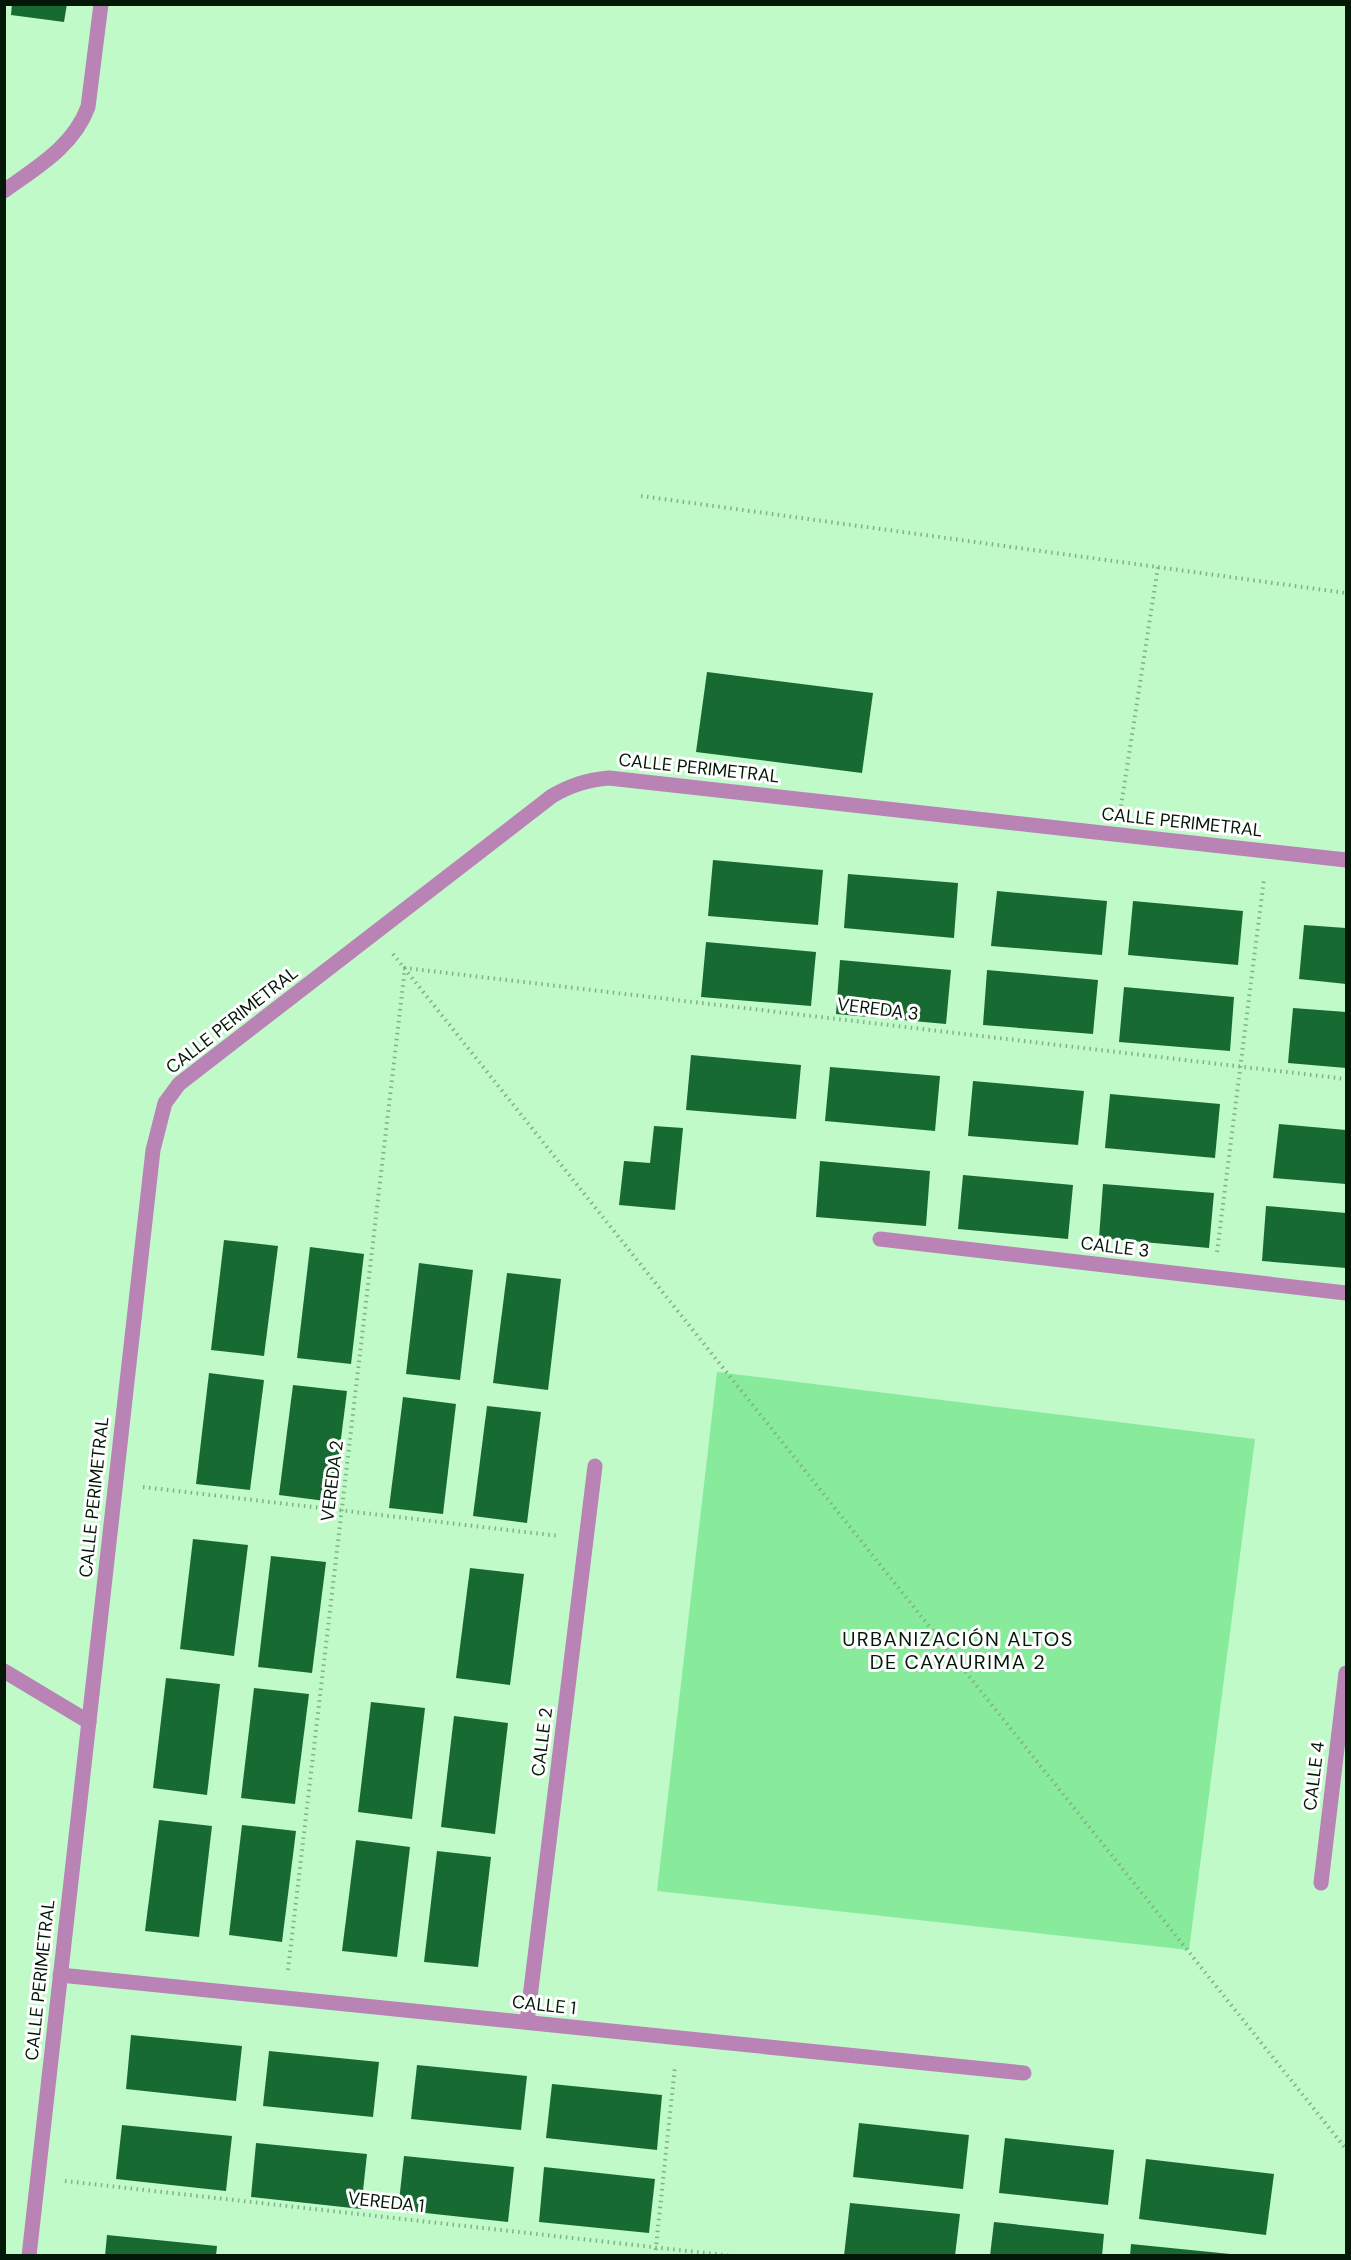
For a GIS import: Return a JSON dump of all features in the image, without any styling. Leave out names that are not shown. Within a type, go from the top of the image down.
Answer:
[{"type":"street","points":[[4,191],[60,150],[83,121],[88,107],[101,4]]},
{"type":"street","name":"CALLE PERIMETRAL","points":[[29,2256],[153,1150],[165,1103],[179,1084],[552,796],[572,784],[594,779],[609,778],[1347,860]]},
{"type":"street","name":"CALLE 3","points":[[880,1239],[1347,1293]]},
{"type":"street","name":"CALLE 2","points":[[527,2022],[595,1466]]},
{"type":"street","points":[[4,1671],[89,1722]]},
{"type":"street","name":"CALLE 4","points":[[1321,1883],[1347,1673]]},
{"type":"street","name":"CALLE 1","points":[[60,1975],[1024,2073]]},
{"type":"path","points":[[641,496],[1347,593]]},
{"type":"path","points":[[1117,834],[1158,567]]},
{"type":"path","points":[[1214,1278],[1268,851]]},
{"type":"path","points":[[376,932],[1347,2149]]},
{"type":"path","name":"VEREDA 3","points":[[405,968],[1347,1079]]},
{"type":"path","name":"VEREDA 2","points":[[285,1998],[405,968]]},
{"type":"path","points":[[115,1484],[586,1539]]},
{"type":"path","points":[[655,2256],[678,2038]]},
{"type":"path","name":"VEREDA 1","points":[[37,2178],[732,2256]]},
{"type":"green space","points":[[717,1372],[1255,1439],[1189,1950],[657,1891]]},
{"type":"building","points":[[12,4],[67,4],[64,22],[11,15]]},
{"type":"building","points":[[707,672],[873,693],[862,773],[696,752]]},
{"type":"building","points":[[713,860],[823,870],[818,925],[708,916]]},
{"type":"building","points":[[848,874],[958,883],[954,938],[844,928]]},
{"type":"building","points":[[997,891],[1107,901],[1102,955],[991,946]]},
{"type":"building","points":[[1133,901],[1243,911],[1238,965],[1128,955]]},
{"type":"building","points":[[1304,925],[1346,928],[1346,984],[1299,979]]},
{"type":"building","points":[[706,942],[816,952],[811,1006],[701,997]]},
{"type":"building","points":[[840,960],[951,970],[946,1024],[836,1014]]},
{"type":"building","points":[[987,970],[1098,980],[1093,1034],[983,1025]]},
{"type":"building","points":[[1124,987],[1234,997],[1230,1051],[1119,1042]]},
{"type":"building","points":[[1293,1008],[1346,1012],[1346,1068],[1288,1063]]},
{"type":"building","points":[[691,1055],[801,1065],[796,1119],[686,1110]]},
{"type":"building","points":[[830,1067],[940,1076],[935,1131],[825,1121]]},
{"type":"building","points":[[973,1081],[1084,1091],[1078,1145],[968,1136]]},
{"type":"building","points":[[1110,1094],[1220,1104],[1215,1158],[1105,1148]]},
{"type":"building","points":[[1279,1124],[1346,1130],[1346,1184],[1273,1178]]},
{"type":"building","points":[[654,1126],[683,1128],[675,1210],[619,1205],[624,1161],[650,1163]]},
{"type":"building","points":[[820,1161],[930,1171],[926,1226],[816,1217]]},
{"type":"building","points":[[963,1175],[1073,1185],[1068,1239],[958,1229]]},
{"type":"building","points":[[1103,1184],[1214,1193],[1209,1248],[1099,1238]]},
{"type":"building","points":[[1266,1206],[1346,1213],[1346,1268],[1262,1261]]},
{"type":"building","points":[[224,1240],[278,1246],[264,1356],[211,1350]]},
{"type":"building","points":[[310,1247],[364,1254],[351,1364],[297,1358]]},
{"type":"building","points":[[419,1263],[473,1270],[460,1380],[406,1374]]},
{"type":"building","points":[[507,1273],[561,1279],[548,1390],[493,1383]]},
{"type":"building","points":[[209,1373],[264,1380],[250,1490],[196,1484]]},
{"type":"building","points":[[293,1385],[347,1391],[333,1502],[279,1495]]},
{"type":"building","points":[[403,1397],[456,1404],[443,1514],[389,1508]]},
{"type":"building","points":[[487,1406],[541,1412],[527,1523],[473,1516]]},
{"type":"building","points":[[193,1539],[248,1545],[234,1656],[180,1649]]},
{"type":"building","points":[[271,1556],[326,1562],[312,1673],[258,1667]]},
{"type":"building","points":[[470,1568],[524,1574],[510,1685],[456,1678]]},
{"type":"building","points":[[166,1678],[220,1684],[207,1795],[153,1788]]},
{"type":"building","points":[[254,1688],[309,1694],[295,1804],[241,1798]]},
{"type":"building","points":[[371,1702],[425,1708],[412,1819],[358,1812]]},
{"type":"building","points":[[454,1716],[508,1723],[495,1834],[441,1827]]},
{"type":"building","points":[[159,1820],[212,1826],[199,1937],[145,1931]]},
{"type":"building","points":[[242,1825],[296,1831],[282,1942],[229,1935]]},
{"type":"building","points":[[356,1840],[410,1847],[397,1957],[342,1951]]},
{"type":"building","points":[[437,1851],[491,1857],[478,1967],[424,1962]]},
{"type":"building","points":[[131,2035],[242,2046],[236,2101],[126,2089]]},
{"type":"building","points":[[269,2051],[379,2062],[373,2117],[263,2106]]},
{"type":"building","points":[[417,2065],[527,2076],[521,2130],[411,2119]]},
{"type":"building","points":[[552,2084],[662,2095],[657,2150],[546,2138]]},
{"type":"building","points":[[859,2123],[969,2135],[963,2189],[853,2177]]},
{"type":"building","points":[[122,2125],[232,2136],[226,2191],[116,2179]]},
{"type":"building","points":[[1005,2138],[1114,2150],[1108,2205],[999,2193]]},
{"type":"building","points":[[256,2143],[367,2154],[361,2209],[251,2197]]},
{"type":"building","points":[[404,2156],[514,2167],[508,2222],[398,2210]]},
{"type":"building","points":[[1146,2159],[1274,2174],[1266,2235],[1139,2219]]},
{"type":"building","points":[[544,2167],[655,2179],[649,2233],[539,2222]]},
{"type":"building","points":[[850,2203],[960,2214],[955,2256],[844,2256]]},
{"type":"building","points":[[994,2222],[1104,2234],[1102,2256],[990,2256]]},
{"type":"building","points":[[107,2235],[217,2246],[216,2256],[105,2256]]},
{"type":"building","points":[[1131,2244],[1230,2254],[1229,2256],[1130,2256]]},
{"type":"district","name":"URBANIZACIÓN ALTOS DE CAYAURIMA 2","points":[[958,1650]]}]
